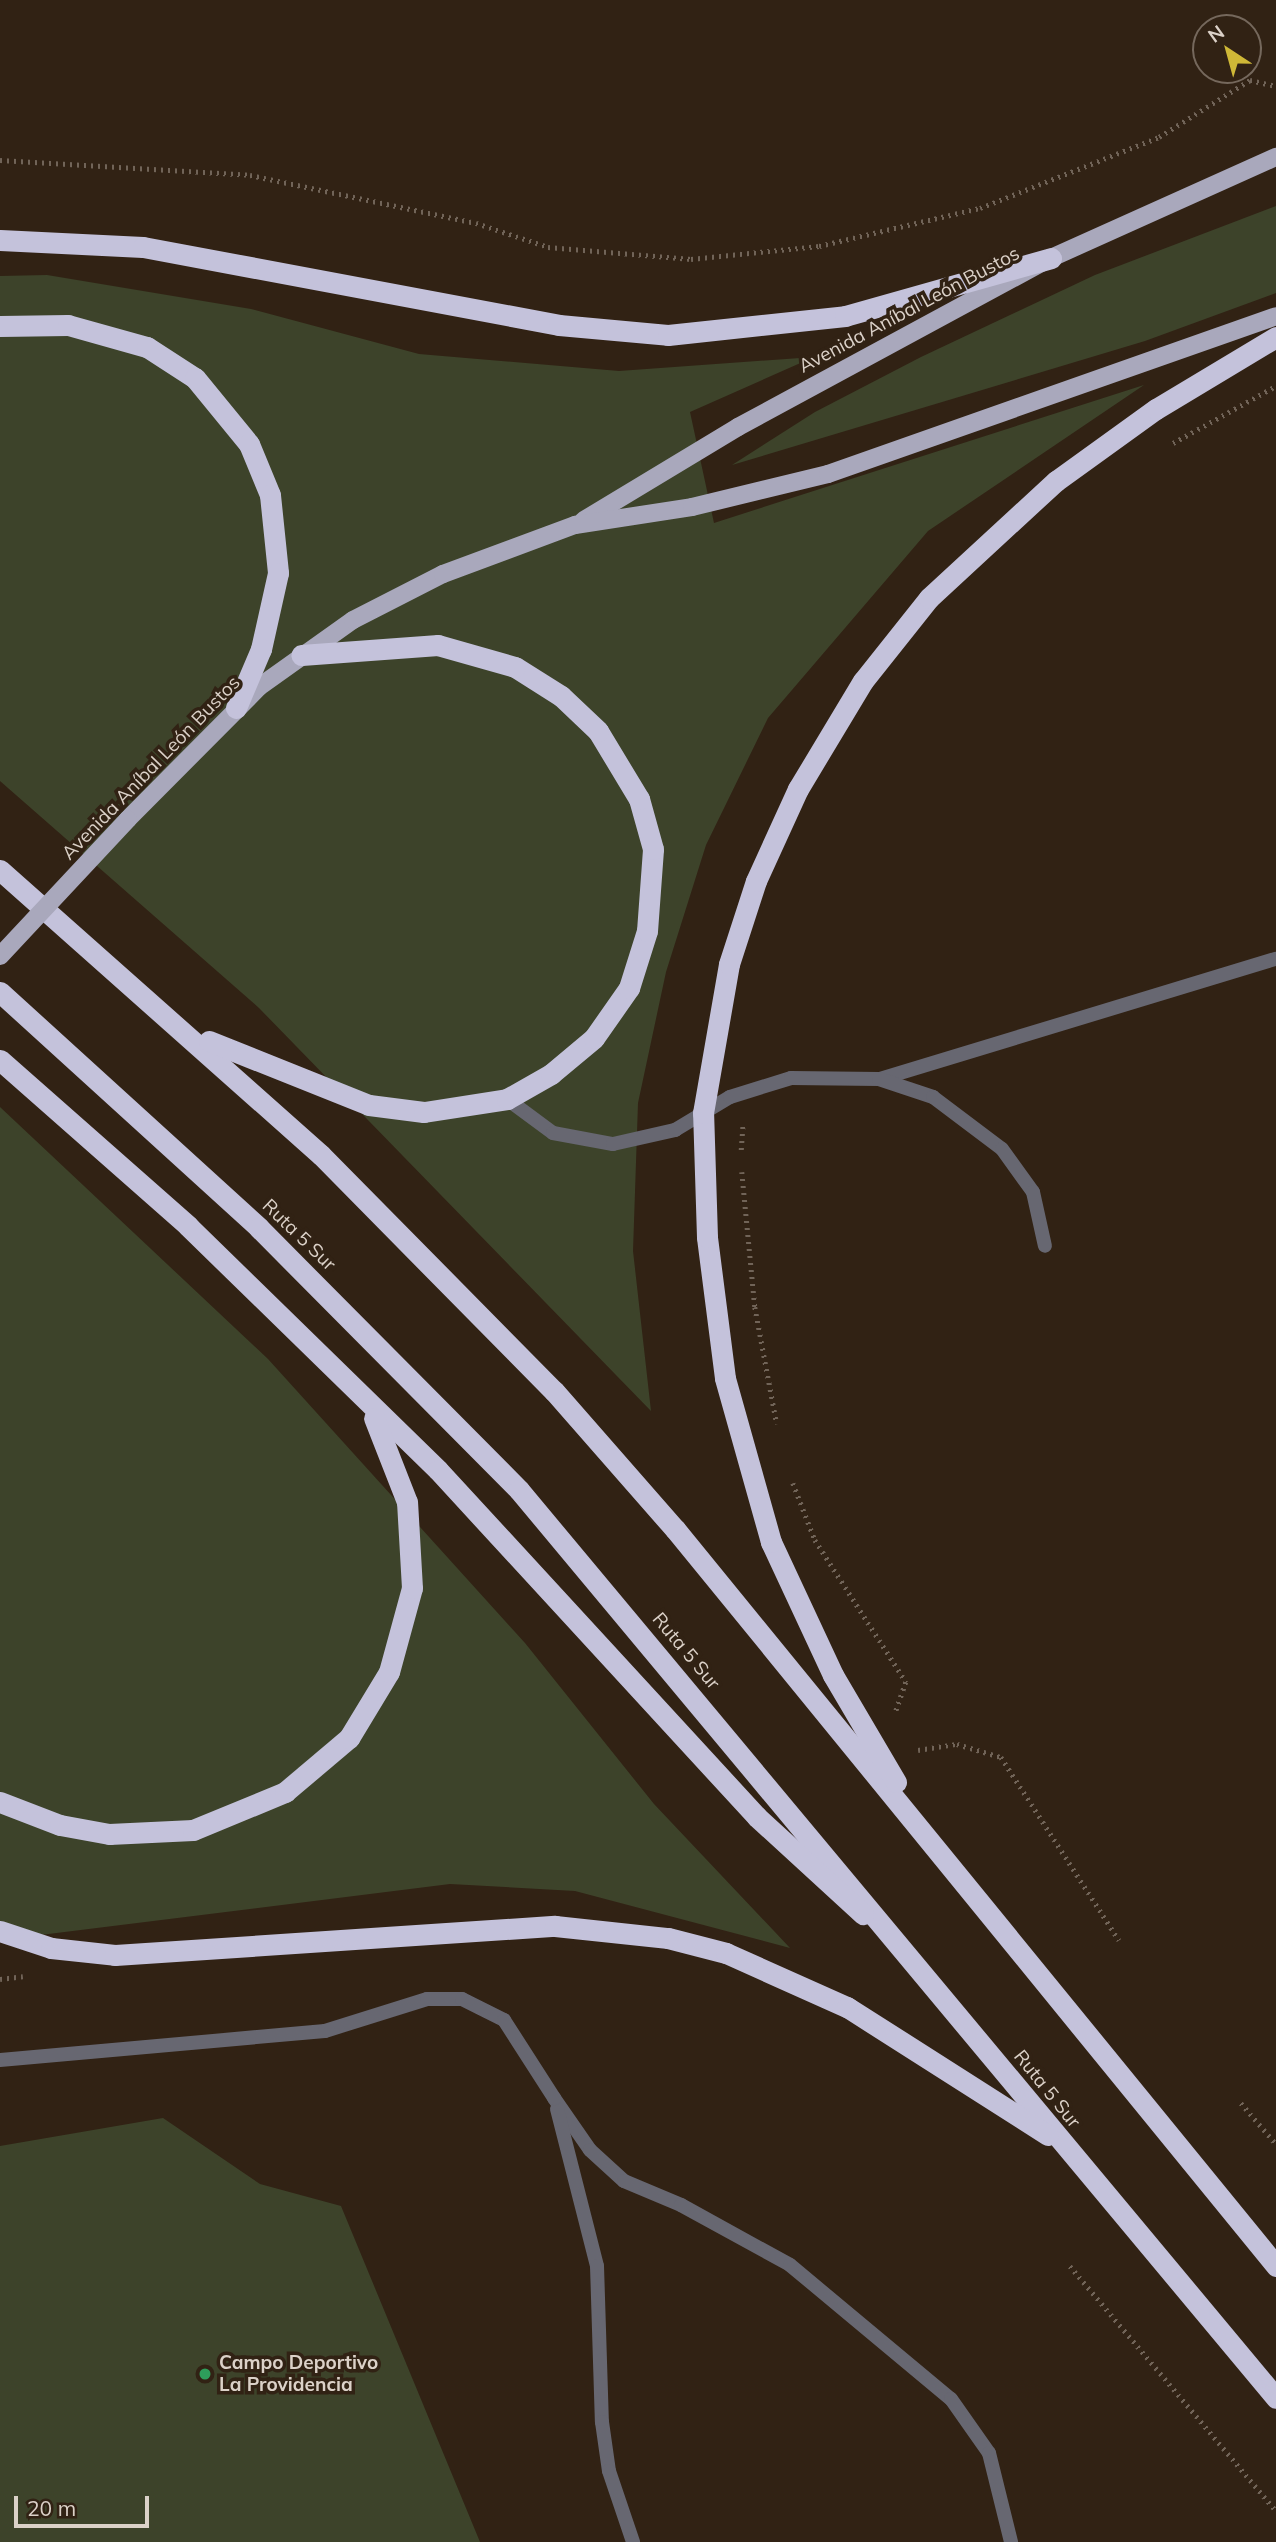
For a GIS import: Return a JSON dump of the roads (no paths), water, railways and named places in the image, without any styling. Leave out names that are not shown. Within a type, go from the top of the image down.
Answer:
[{"type":"highway","points":[[0,240],[143,247],[559,325],[668,335],[845,316],[1051,258]]},
{"type":"highway","points":[[0,326],[68,325],[147,347],[202,385],[250,444],[270,495],[278,573],[261,649],[236,708]]},
{"type":"highway","points":[[945,1861],[880,1756],[806,1621],[748,1471],[718,1331],[703,1113],[720,1001],[756,881],[798,789],[863,681],[929,598],[1017,513],[1156,409],[1276,337]]},
{"type":"highway","points":[[184,1028],[280,1074],[369,1105],[424,1112],[507,1099],[577,1054],[629,988],[653,905],[653,849],[639,799],[598,731],[561,696],[515,667],[438,645],[301,655]]},
{"type":"highway","points":[[0,870],[184,1028],[360,1193],[554,1391],[945,1861],[1276,2266]]},
{"type":"highway","name":"Ruta 5 Sur","points":[[0,992],[212,1183],[464,1432],[587,1568],[1276,2398]]},
{"type":"highway","points":[[0,1060],[188,1226],[356,1390],[519,1553],[773,1833],[895,1937]]},
{"type":"highway","points":[[0,1802],[49,1822],[109,1834],[193,1830],[240,1816],[285,1792],[349,1738],[390,1672],[406,1619],[413,1562],[407,1502],[393,1453],[356,1390]]},
{"type":"highway","points":[[0,1931],[51,1948],[116,1955],[555,1926],[668,1938],[726,1953],[847,2007],[1063,2144]]},
{"type":"main road","name":"Avenida Aníbal León Bustos","points":[[0,956],[236,708],[301,655],[409,589],[575,525],[749,420],[1051,258],[1276,157]]},
{"type":"main road","name":"Avenida Aníbal León Bustos","points":[[575,525],[692,507],[828,474],[1276,316]]},
{"type":"street","points":[[879,1079],[1276,959]]},
{"type":"street","points":[[507,1099],[553,1133],[613,1144],[675,1130],[746,1092],[823,1074],[879,1079],[933,1097],[1002,1149],[1033,1192],[1045,1246]]},
{"type":"street","points":[[0,2060],[326,2031],[427,1999],[462,1999],[504,2020],[590,2150],[624,2181],[681,2205],[790,2265],[951,2399],[989,2453],[1011,2542]]},
{"type":"street","points":[[554,2098],[597,2266],[602,2422],[609,2471],[633,2542]]},
{"type":"place","name":"Campo Deportivo La Providencia","points":[[205,2374]]}]
